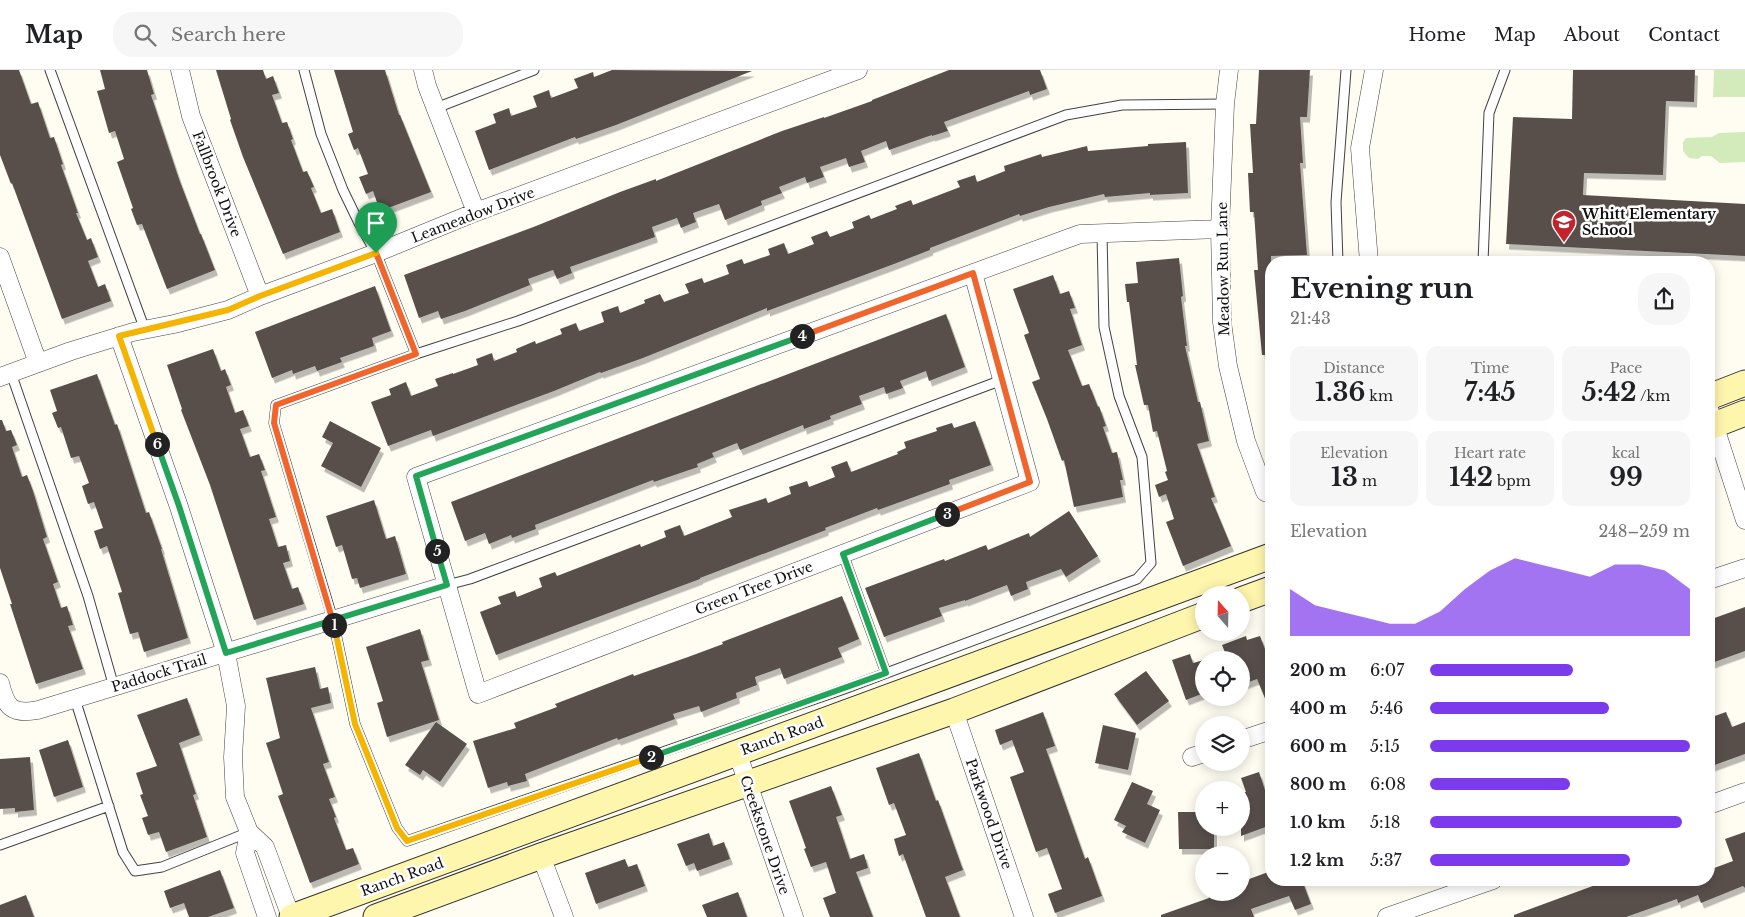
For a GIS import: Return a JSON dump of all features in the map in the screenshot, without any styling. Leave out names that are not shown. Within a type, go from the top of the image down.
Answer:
[{"type":"main road","points":[[1715,395],[1745,383]]},
{"type":"main road","points":[[1715,419],[1745,413]]},
{"type":"main road","name":"Ranch Road","points":[[292,917],[1265,558]]},
{"type":"main road","points":[[1250,597],[1265,591]]},
{"type":"main road","name":"Ranch Road","points":[[376,917],[747,782],[954,711],[1195,618]]},
{"type":"street","name":"Fallbrook Drive","points":[[180,70],[191,116],[260,296]]},
{"type":"street","points":[[423,70],[427,86],[476,212]]},
{"type":"street","name":"Leameadow Drive","points":[[6,375],[119,336],[228,310],[476,212],[858,70]]},
{"type":"street","name":"Meadow Run Lane","points":[[1229,70],[1225,104],[1220,229],[1222,322],[1228,366],[1246,441],[1265,483]]},
{"type":"street","points":[[1369,256],[1360,148],[1374,70]]},
{"type":"street","points":[[447,585],[416,476],[1080,234],[1220,229]]},
{"type":"street","points":[[0,257],[38,363]]},
{"type":"street","points":[[973,273],[1002,380]]},
{"type":"street","points":[[119,336],[179,506],[226,653],[236,706],[233,758],[234,797],[249,832],[265,846],[292,917]]},
{"type":"street","name":"Green Tree Drive","points":[[447,585],[478,694],[1030,482],[1002,380]]},
{"type":"street","points":[[1715,434],[1745,520]]},
{"type":"street","points":[[1715,578],[1745,568]]},
{"type":"street","name":"Paddock Trail","points":[[0,683],[3,699],[15,710],[24,712],[75,699],[447,585]]},
{"type":"street","name":"Parkwood Drive","points":[[954,711],[1024,917]]},
{"type":"street","points":[[1250,737],[1265,732]]},
{"type":"street","name":"Creekstone Drive","points":[[738,752],[794,917]]},
{"type":"street","points":[[1715,803],[1745,792]]},
{"type":"street","points":[[249,832],[246,853],[267,917]]},
{"type":"street","points":[[541,856],[564,917]]},
{"type":"street","points":[[1387,917],[1476,886]]},
{"type":"lane","points":[[50,70],[145,330]]},
{"type":"lane","points":[[304,70],[322,134],[343,190],[376,253],[416,354]]},
{"type":"lane","points":[[436,108],[534,70]]},
{"type":"lane","points":[[1338,256],[1336,202],[1346,70]]},
{"type":"lane","points":[[1483,256],[1490,114],[1505,70]]},
{"type":"lane","points":[[1102,234],[1104,327],[1119,396],[1142,457],[1151,563],[1137,579],[886,673],[407,841],[397,828],[355,724],[333,620],[274,423],[276,405],[416,354],[518,321],[1066,115],[1122,105],[1225,104]]},
{"type":"lane","points":[[6,375],[88,596],[114,687]]},
{"type":"lane","points":[[447,585],[470,579],[1002,380]]},
{"type":"lane","points":[[843,554],[886,673]]},
{"type":"lane","points":[[75,699],[123,852],[135,871],[162,867],[249,832]]},
{"type":"lane","points":[[0,844],[109,806]]},
{"type":"green space","points":[[1714,70],[1745,70],[1745,97],[1713,97]]},
{"type":"green space","points":[[1745,132],[1745,162],[1720,163],[1711,156],[1702,156],[1698,159],[1689,158],[1683,151],[1683,142],[1686,138],[1712,137],[1719,133]]},
{"type":"building","points":[[0,70],[19,70],[31,104],[38,102],[50,138],[54,137],[63,164],[61,165],[78,213],[76,213],[87,240],[91,238],[98,257],[88,261],[98,287],[105,284],[111,301],[62,319],[0,155]]},
{"type":"building","points":[[100,70],[147,70],[154,94],[151,95],[179,179],[215,270],[167,289],[142,224],[137,225],[131,209],[133,208],[117,162],[124,159],[115,131],[109,133],[97,91],[105,89]]},
{"type":"building","points":[[216,70],[263,70],[266,79],[273,76],[279,93],[272,95],[282,123],[287,122],[293,139],[291,140],[303,172],[307,171],[314,187],[311,188],[321,213],[332,209],[340,232],[283,254],[243,157]]},
{"type":"building","points":[[334,70],[385,70],[399,115],[431,192],[380,211],[373,191],[366,194],[359,177],[368,174],[358,148],[354,150],[348,134],[353,132]]},
{"type":"building","points":[[612,70],[752,71],[616,125],[576,139],[575,137],[489,170],[475,131],[496,123],[493,114],[509,108],[511,116],[537,107],[533,96],[549,90],[551,98],[578,88],[574,79],[593,72],[594,77]]},
{"type":"building","points":[[949,70],[1040,70],[1047,89],[1030,95],[1029,91],[944,122],[948,131],[889,150],[886,141],[861,151],[865,162],[849,167],[846,158],[820,167],[824,177],[807,183],[805,177],[779,187],[782,193],[761,201],[762,205],[725,220],[719,204],[693,213],[696,222],[681,228],[677,218],[652,227],[655,237],[570,267],[572,273],[557,279],[553,270],[528,279],[530,285],[465,311],[441,319],[438,311],[419,318],[404,275],[536,226],[620,192],[656,179],[656,181],[782,131],[872,101]]},
{"type":"building","points":[[1259,70],[1310,70],[1307,117],[1300,117],[1303,163],[1300,163],[1307,255],[1265,256],[1265,355],[1262,355],[1254,270],[1258,270],[1254,212],[1250,212],[1248,173],[1253,173],[1250,124],[1256,124]]},
{"type":"building","points":[[1573,70],[1695,70],[1694,102],[1666,101],[1663,175],[1584,173],[1583,195],[1745,204],[1745,256],[1506,244],[1513,117],[1572,119]]},
{"type":"building","points":[[1186,142],[1188,193],[1150,195],[1150,193],[1105,197],[1104,194],[1020,216],[1019,214],[894,264],[767,311],[767,308],[643,358],[600,372],[433,436],[431,430],[388,446],[371,402],[391,395],[389,389],[406,382],[411,396],[438,386],[435,379],[478,365],[476,359],[492,353],[494,361],[517,352],[516,349],[535,341],[536,344],[562,334],[560,329],[576,323],[579,331],[604,322],[601,312],[618,306],[620,313],[645,303],[644,300],[660,294],[664,302],[689,293],[685,284],[702,278],[704,283],[729,274],[726,265],[742,259],[744,264],[770,255],[768,249],[784,243],[788,254],[814,244],[811,237],[827,231],[830,237],[854,228],[852,222],[869,215],[871,219],[897,209],[895,206],[911,200],[913,205],[960,187],[957,181],[975,175],[977,182],[1005,171],[1004,166],[1041,154],[1042,157],[1087,146],[1088,151]]},
{"type":"building","points":[[1179,258],[1183,296],[1181,297],[1187,346],[1185,346],[1209,441],[1197,444],[1215,497],[1211,498],[1231,546],[1183,566],[1166,522],[1174,519],[1166,494],[1159,497],[1155,485],[1168,480],[1165,472],[1167,471],[1157,431],[1153,432],[1148,405],[1144,405],[1135,365],[1137,365],[1125,284],[1138,283],[1136,262]]},
{"type":"building","points":[[1053,275],[1060,294],[1069,291],[1075,308],[1070,309],[1082,345],[1068,350],[1082,386],[1089,384],[1099,406],[1106,426],[1103,427],[1112,453],[1117,452],[1123,480],[1120,480],[1123,497],[1074,507],[1064,460],[1062,461],[1032,382],[1040,379],[1024,335],[1029,333],[1013,289]]},
{"type":"building","points":[[375,286],[391,331],[372,338],[374,346],[340,358],[342,362],[317,371],[315,366],[293,374],[292,370],[272,378],[255,332]]},
{"type":"building","points":[[946,314],[965,367],[929,381],[926,371],[900,381],[903,388],[886,394],[884,387],[859,396],[862,404],[830,416],[831,419],[804,429],[803,425],[740,450],[737,443],[712,453],[714,457],[697,464],[698,467],[654,482],[653,480],[535,525],[536,529],[512,538],[511,535],[489,544],[485,533],[465,541],[451,502]]},
{"type":"building","points":[[213,349],[221,371],[225,369],[231,385],[226,387],[235,413],[243,410],[249,426],[240,429],[250,457],[259,454],[265,470],[261,471],[276,517],[269,519],[278,547],[286,545],[290,561],[283,563],[292,589],[298,587],[304,604],[254,620],[210,485],[181,410],[167,365]]},
{"type":"building","points":[[97,374],[115,425],[117,424],[146,513],[149,512],[162,549],[188,638],[144,652],[138,632],[130,634],[118,593],[122,592],[107,546],[100,549],[94,531],[103,528],[94,502],[88,504],[82,486],[89,483],[79,456],[71,458],[61,427],[58,428],[52,413],[57,411],[50,390]]},
{"type":"building","points":[[0,420],[2,420],[6,431],[11,430],[17,445],[12,447],[22,477],[27,475],[33,491],[47,537],[43,539],[58,582],[53,584],[61,608],[67,606],[73,625],[68,626],[83,669],[36,684],[0,568]]},
{"type":"building","points":[[330,421],[381,448],[361,487],[321,466],[333,443],[322,437]]},
{"type":"building","points":[[975,421],[991,465],[949,480],[950,484],[878,510],[877,508],[700,579],[496,655],[480,612],[501,604],[498,597],[515,591],[517,597],[542,587],[539,578],[555,572],[557,576],[640,544],[641,547],[666,537],[664,531],[680,525],[684,536],[732,517],[729,510],[766,498],[768,503],[791,494],[789,487],[807,481],[809,487],[835,477],[831,467],[847,461],[851,472],[898,454],[897,452],[906,448],[904,442],[937,431],[936,428],[952,423],[954,428]]},
{"type":"building","points":[[374,500],[386,539],[395,536],[406,574],[360,588],[357,578],[352,579],[342,545],[336,547],[326,516]]},
{"type":"building","points":[[1069,511],[1098,556],[1066,577],[1061,569],[1026,582],[1028,589],[1011,596],[1007,585],[965,601],[939,608],[942,616],[884,637],[865,588],[986,545],[988,550],[1029,533],[1030,537]]},
{"type":"building","points":[[842,596],[859,639],[838,648],[842,657],[784,679],[780,668],[755,677],[757,685],[736,693],[737,698],[701,712],[699,706],[673,714],[675,719],[618,740],[617,738],[525,774],[527,781],[508,786],[507,782],[488,788],[473,741],[516,728],[514,723],[557,707],[555,704],[633,674],[634,676],[723,644],[722,642]]},
{"type":"building","points":[[1745,607],[1745,651],[1715,662],[1715,618]]},
{"type":"building","points":[[420,629],[429,660],[421,662],[439,720],[387,737],[377,703],[383,701],[366,647]]},
{"type":"building","points":[[1260,636],[1265,649],[1265,698],[1257,679],[1250,682],[1250,651],[1224,651],[1222,645],[1233,641],[1250,641],[1250,639]]},
{"type":"building","points":[[1190,654],[1193,663],[1195,662],[1195,696],[1186,700],[1172,660]]},
{"type":"building","points":[[315,667],[320,689],[328,687],[331,703],[311,708],[329,762],[323,764],[335,797],[329,799],[346,850],[353,848],[359,864],[310,883],[278,796],[283,794],[266,743],[280,738],[266,678]]},
{"type":"building","points":[[1146,671],[1169,701],[1137,725],[1114,694]]},
{"type":"building","points":[[187,698],[200,735],[179,743],[196,794],[193,795],[207,837],[166,852],[159,832],[148,835],[142,818],[148,816],[140,795],[143,794],[136,773],[157,766],[137,715]]},
{"type":"building","points":[[1043,712],[1055,746],[1046,749],[1085,859],[1088,857],[1102,896],[1055,913],[1048,894],[1062,889],[1047,848],[1036,852],[1010,777],[1024,772],[1012,740],[1000,745],[995,730]]},
{"type":"building","points":[[1726,712],[1732,727],[1745,722],[1745,754],[1715,765],[1715,716]]},
{"type":"building","points":[[436,722],[467,744],[440,782],[423,770],[420,775],[405,765]]},
{"type":"building","points":[[1103,725],[1136,733],[1128,770],[1095,763]]},
{"type":"building","points":[[68,740],[83,787],[54,797],[39,750]]},
{"type":"building","points":[[919,753],[963,870],[945,877],[960,917],[926,917],[903,854],[899,856],[894,839],[906,835],[894,803],[889,805],[876,768]]},
{"type":"building","points":[[30,757],[34,810],[15,812],[15,808],[0,809],[0,759]]},
{"type":"building","points":[[1259,772],[1265,790],[1265,827],[1250,833],[1250,781],[1242,781],[1241,778]]},
{"type":"building","points":[[1132,782],[1153,791],[1147,804],[1160,810],[1145,843],[1122,832],[1126,826],[1114,820]]},
{"type":"building","points":[[831,786],[842,815],[836,817],[850,859],[864,854],[868,868],[856,872],[873,917],[830,917],[823,898],[836,893],[826,862],[811,867],[804,849],[806,848],[789,801]]},
{"type":"building","points":[[1178,812],[1195,812],[1195,836],[1214,836],[1214,846],[1195,846],[1195,849],[1179,849]]},
{"type":"building","points":[[1745,832],[1745,888],[1743,886],[1701,903],[1698,895],[1678,903],[1677,899],[1626,917],[1514,917],[1514,915],[1593,886],[1715,886],[1715,868],[1733,861],[1725,839]]},
{"type":"building","points":[[709,833],[713,846],[724,842],[730,859],[697,871],[694,863],[686,866],[677,844]]},
{"type":"building","points":[[625,859],[628,867],[637,864],[645,886],[596,904],[585,873]]},
{"type":"building","points":[[220,870],[234,908],[208,917],[189,917],[184,903],[170,908],[164,891]]},
{"type":"building","points":[[1265,873],[1265,886],[1304,886],[1311,904],[1295,910],[1289,896],[1251,909],[1254,917],[1161,917],[1161,915],[1201,901],[1250,901],[1250,879]]},
{"type":"building","points":[[738,892],[747,917],[707,917],[702,905]]},
{"type":"building","points":[[26,895],[34,917],[0,917],[0,905]]},
{"type":"place","name":"Whitt Elementary School","points":[[1564,243]]},
{"type":"route","points":[[376,253],[260,296],[228,310],[119,336],[179,506],[226,653],[333,620],[447,585],[416,476],[973,273],[1030,482],[843,554],[886,673],[560,789],[407,841],[397,828],[355,724],[333,620],[274,423],[276,405],[416,354],[376,253]]}]
